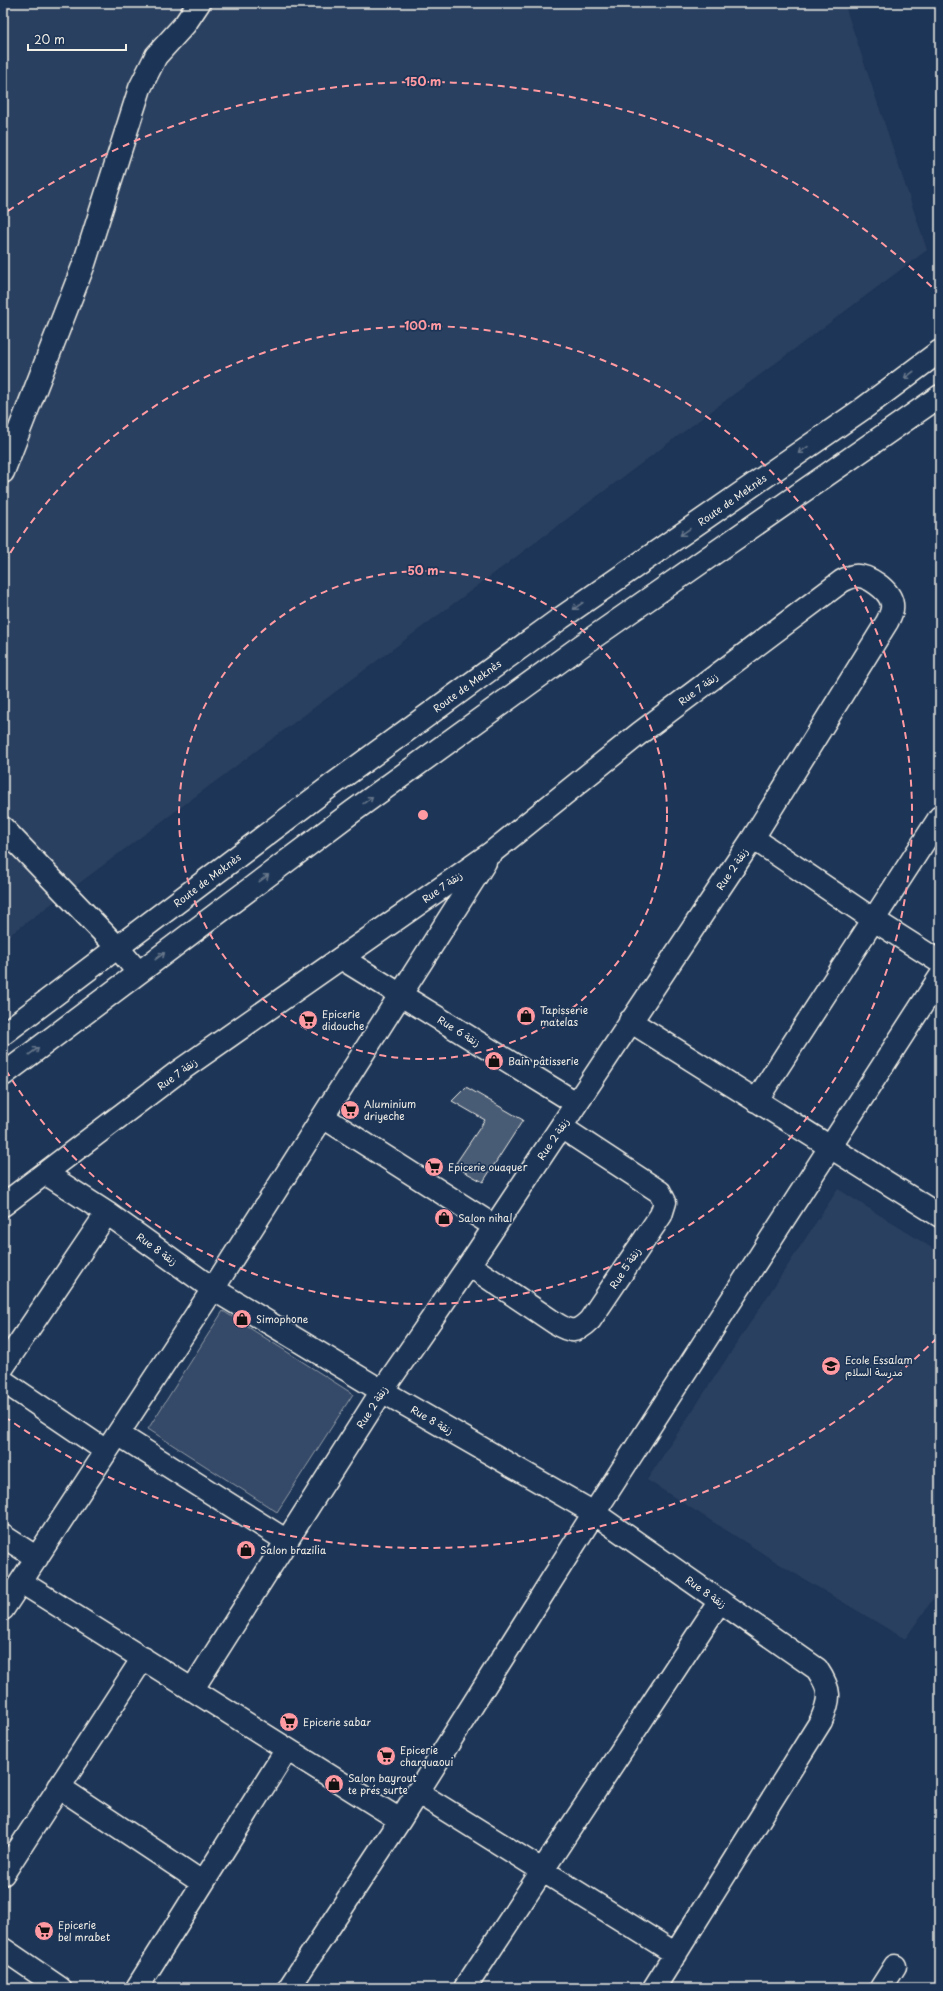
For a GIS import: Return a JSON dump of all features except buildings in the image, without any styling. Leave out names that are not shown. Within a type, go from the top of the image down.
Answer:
[{"type":"street","points":[[3,472],[84,264],[140,88],[156,56],[184,24],[199,3]]},
{"type":"street","name":"Route de Meknès","points":[[3,1034],[332,784],[555,622],[864,408],[940,351]]},
{"type":"street","points":[[3,1075],[352,812],[581,646],[940,396]]},
{"type":"street","name":"Rue 7 زنقة","points":[[3,1205],[178,1072],[491,853],[640,733],[842,581],[854,576],[860,576],[877,585]]},
{"type":"street","name":"Rue 2 زنقة","points":[[192,1690],[382,1391],[469,1265],[753,838],[887,622],[892,612],[892,604],[885,592],[877,585]]},
{"type":"street","points":[[756,1101],[940,817]]},
{"type":"street","points":[[3,828],[118,948],[138,972]]},
{"type":"street","points":[[753,838],[874,920],[940,962]]},
{"type":"street","points":[[3,1610],[213,1289],[491,853]]},
{"type":"street","name":"Rue 6 زنقة","points":[[341,958],[576,1103]]},
{"type":"street","points":[[289,1988],[400,1820],[594,1513],[940,977]]},
{"type":"street","points":[[630,1021],[940,1216]]},
{"type":"street","points":[[323,1117],[494,1226]]},
{"type":"street","name":"Rue 5 زنقة","points":[[469,1265],[559,1326],[568,1330],[580,1330],[590,1320],[661,1215],[664,1202],[660,1192],[561,1127]]},
{"type":"street","name":"Rue 8 زنقة","points":[[45,1173],[106,1213],[213,1289],[382,1391],[594,1513],[817,1669],[827,1685],[828,1693],[827,1708],[821,1721],[676,1954]]},
{"type":"street","points":[[3,1367],[106,1213]]},
{"type":"street","points":[[3,1381],[287,1541]]},
{"type":"street","points":[[3,1536],[37,1558]]},
{"type":"street","points":[[21,1582],[400,1820]]},
{"type":"street","points":[[465,1988],[544,1871],[720,1601]]},
{"type":"street","points":[[3,1874],[143,1658]]},
{"type":"street","points":[[137,1988],[287,1749]]},
{"type":"street","points":[[59,1787],[203,1883]]},
{"type":"street","points":[[417,1792],[676,1954],[654,1988]]},
{"type":"street","points":[[3,1949],[60,1988]]},
{"type":"street","points":[[881,1988],[895,1966]]},
{"type":"shaded area","points":[[3,3],[844,3],[927,250],[3,940]]},
{"type":"shaded area","name":"Ecole Essalam مدرسة السلام","points":[[838,1189],[940,1253],[940,1589],[905,1639],[789,1570],[647,1480]]},
{"type":"shaded area","points":[[223,1311],[353,1394],[277,1512],[148,1429]]},
{"type":"place","name":"Tapisserie matelas","points":[[526,1016]]},
{"type":"place","name":"Epicerie didouche","points":[[308,1020]]},
{"type":"place","name":"Bain pâtisserie","points":[[494,1061]]},
{"type":"place","name":"Aluminium driyeche","points":[[350,1110]]},
{"type":"place","name":"Epicerie ouaquer","points":[[434,1167]]},
{"type":"place","name":"Salon nihal","points":[[444,1218]]},
{"type":"place","name":"Simophone","points":[[242,1319]]},
{"type":"place","name":"Ecole Essalam مدرسة السلام","points":[[831,1366]]},
{"type":"place","name":"Salon brazilia","points":[[246,1550]]},
{"type":"place","name":"Epicerie sabar","points":[[289,1722]]},
{"type":"place","name":"Epicerie charquaoui","points":[[386,1756]]},
{"type":"place","name":"Salon bayrout te prés surte","points":[[334,1784]]},
{"type":"place","name":"Epicerie bel mrabet","points":[[44,1931]]}]
